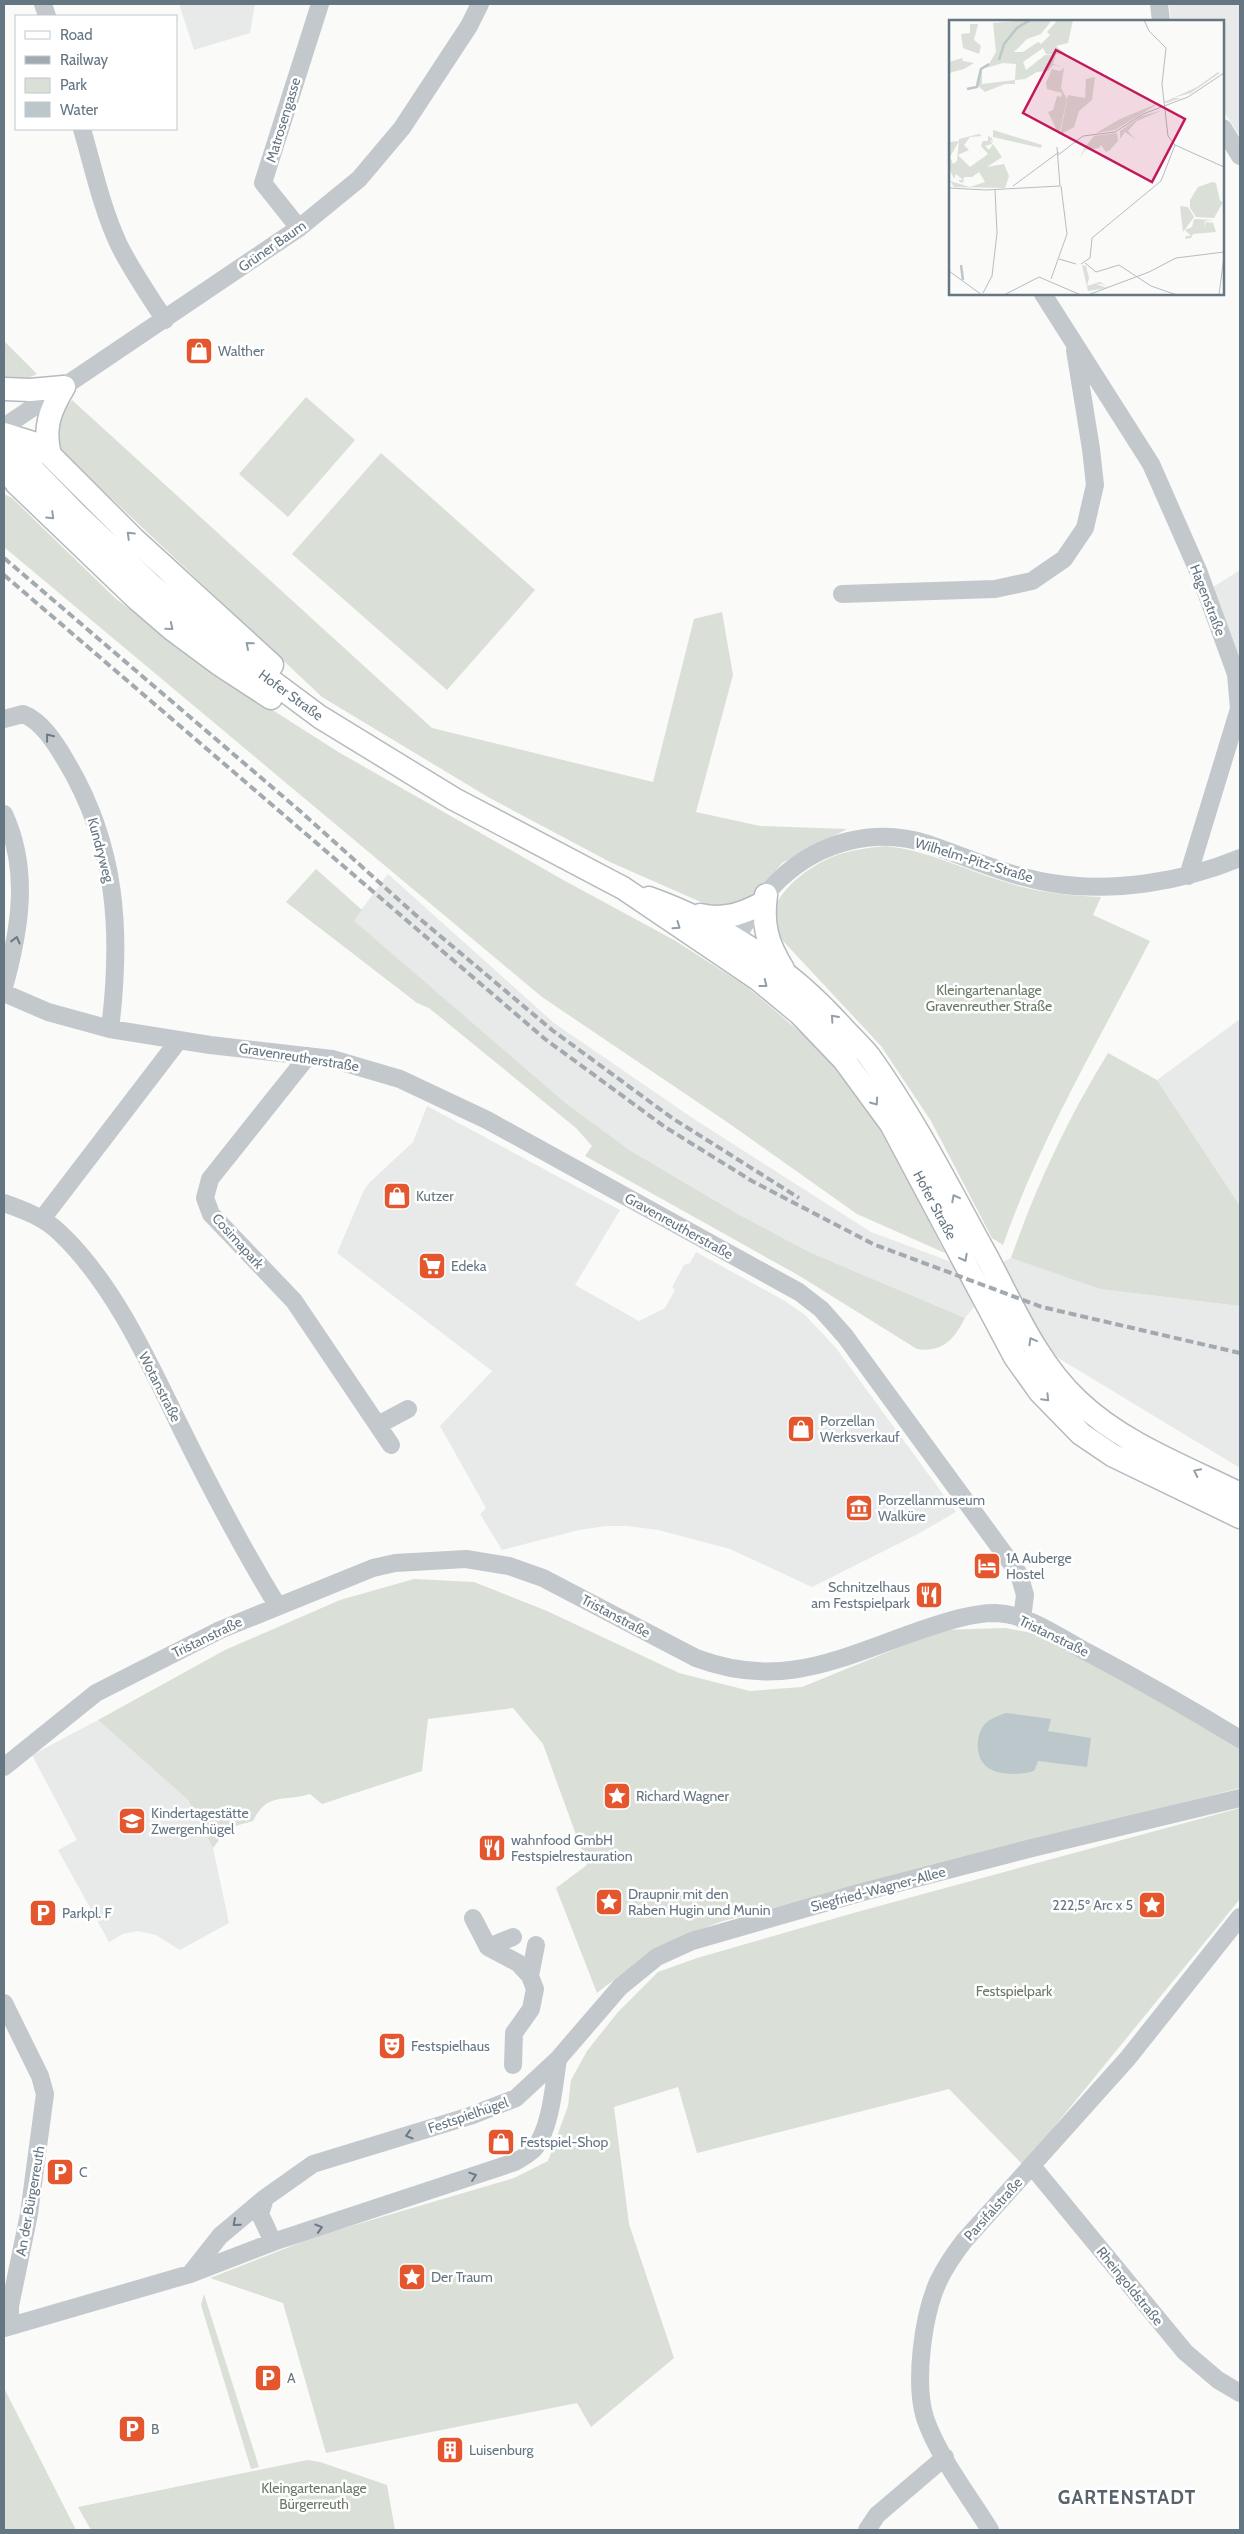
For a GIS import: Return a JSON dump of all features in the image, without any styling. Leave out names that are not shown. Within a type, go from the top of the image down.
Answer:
[{"type":"main road","points":[[4,389],[30,390],[64,387]]},
{"type":"main road","points":[[50,455],[47,443],[47,422],[51,409],[64,387]]},
{"type":"main road","points":[[7,433],[33,443],[50,455],[165,569],[292,682],[320,717]]},
{"type":"main road","name":"Hofer Straße","points":[[7,433],[75,513],[151,584],[231,651],[320,717],[454,798],[623,888],[759,980],[800,1014],[844,1060],[885,1116],[940,1214],[1015,1357],[1040,1392],[1081,1434],[1112,1455],[1240,1518]]},
{"type":"main road","points":[[8,476],[137,599],[173,630],[219,664],[278,702],[320,717]]},
{"type":"main road","name":"Hofer Straße","points":[[623,888],[688,912],[736,938],[785,972],[822,1004],[867,1054],[915,1124],[1036,1348],[1058,1379],[1078,1401],[1129,1439],[1240,1494]]},
{"type":"main road","points":[[688,912],[709,917],[726,917],[739,914],[762,900],[767,938],[785,972]]},
{"type":"street","name":"Matrosengasse","points":[[299,228],[264,183],[320,4]]},
{"type":"street","name":"Grüner Baum","points":[[7,433],[64,387],[166,320],[299,228],[359,179],[402,128],[469,26],[480,4]]},
{"type":"street","points":[[1159,4],[1160,20]]},
{"type":"street","points":[[82,130],[110,222],[119,245],[133,271],[166,320]]},
{"type":"street","points":[[1224,130],[1240,156]]},
{"type":"street","name":"Hagenstraße","points":[[1044,295],[1074,345],[1135,437],[1165,493],[1199,573],[1236,674],[1239,709],[1188,876]]},
{"type":"street","name":"Hagenstraße","points":[[842,594],[995,589],[1032,581],[1064,559],[1085,528],[1092,502],[1094,485],[1091,448],[1074,345]]},
{"type":"street","name":"Kundryweg","points":[[4,719],[22,714],[34,720],[62,755],[76,777],[102,840],[111,883],[116,947],[110,1029]]},
{"type":"street","points":[[4,814],[11,831],[18,861],[21,910],[19,927],[4,987]]},
{"type":"street","name":"Wilhelm-Pitz-Straße","points":[[724,957],[762,900],[780,879],[803,860],[830,847],[856,839],[882,835],[926,844],[1002,870],[1051,883],[1105,888],[1188,876],[1240,858]]},
{"type":"street","name":"Gravenreutherstraße","points":[[4,993],[48,1012],[110,1029],[179,1040],[332,1059],[378,1071],[429,1091],[487,1120],[799,1292],[816,1305],[845,1336],[1019,1574],[1025,1595],[1022,1619]]},
{"type":"street","points":[[42,1219],[179,1040]]},
{"type":"street","name":"Cosimapark","points":[[308,1056],[210,1179],[205,1198],[211,1214],[294,1302],[391,1445]]},
{"type":"street","name":"Wotanstraße","points":[[4,1203],[42,1219],[73,1246],[93,1269],[116,1304],[169,1402],[237,1538],[277,1605]]},
{"type":"street","points":[[378,1424],[408,1409]]},
{"type":"street","name":"Tristanstraße","points":[[4,1767],[96,1693],[220,1630],[277,1605],[373,1568],[395,1563],[441,1560],[494,1562],[543,1578],[696,1658],[723,1667],[759,1673],[787,1672],[815,1666],[937,1624],[980,1614],[998,1613],[1038,1625],[1169,1696],[1240,1739]]},
{"type":"street","name":"Siegfried-Wagner-Allee","points":[[558,2059],[620,1987],[658,1957],[692,1941],[1000,1857],[1240,1798]]},
{"type":"street","name":"Parsifalstraße","points":[[990,2530],[945,2457],[925,2418],[922,2404],[922,2366],[931,2301],[938,2282],[954,2254],[1128,2058],[1240,1917]]},
{"type":"street","points":[[473,1918],[488,1947],[518,1963],[530,1976],[535,1989],[531,2009],[514,2033],[513,2065]]},
{"type":"street","points":[[488,1947],[513,1937]]},
{"type":"street","points":[[530,1976],[536,1945]]},
{"type":"street","name":"An der Bürgerreuth","points":[[4,2003],[40,2076],[45,2094],[29,2214],[7,2327],[190,2274]]},
{"type":"street","points":[[190,2274],[272,2242],[419,2195],[525,2156],[541,2140],[550,2107],[558,2059]]},
{"type":"street","name":"Festspielhügel","points":[[190,2274],[220,2236],[265,2198],[313,2164],[470,2116],[516,2098],[558,2059]]},
{"type":"street","name":"Rheingoldstraße","points":[[1032,2166],[1185,2352],[1218,2380],[1240,2393]]},
{"type":"street","points":[[265,2198],[260,2214],[272,2242]]},
{"type":"street","points":[[867,2530],[877,2515],[945,2457]]},
{"type":"shaded area","points":[[179,4],[255,4],[250,33],[194,50]]},
{"type":"shaded area","points":[[1169,4],[1240,4],[1240,137],[1224,112],[1224,20],[1171,20]]},
{"type":"shaded area","points":[[1240,570],[1240,658],[1213,587]]},
{"type":"shaded area","points":[[388,874],[554,1023],[694,1119],[871,1232],[981,1273],[1011,1258],[1100,1289],[1240,1306],[1240,1468],[974,1307],[965,1318],[809,1252],[738,1214],[631,1151],[568,1105],[353,921]]},
{"type":"shaded area","points":[[1240,1019],[1240,1206],[1157,1080]]},
{"type":"shaded area","points":[[427,1106],[620,1210],[575,1285],[639,1321],[665,1308],[675,1290],[672,1287],[684,1265],[690,1263],[696,1252],[785,1301],[805,1315],[836,1348],[956,1512],[916,1535],[812,1587],[730,1549],[658,1530],[627,1526],[606,1526],[579,1530],[502,1550],[480,1514],[486,1508],[440,1426],[492,1371],[337,1253],[364,1190],[370,1182],[413,1142]]},
{"type":"shaded area","name":"Kindertagestätte Zwergenhügel","points":[[98,1720],[188,1800],[213,1848],[229,1923],[180,1950],[156,1935],[138,1931],[123,1934],[109,1942],[58,1850],[77,1840],[32,1755]]},
{"type":"green space","points":[[4,341],[37,374],[19,382],[4,381]]},
{"type":"green space","points":[[306,397],[355,440],[288,517],[239,474]]},
{"type":"green space","points":[[72,400],[432,728],[653,782],[694,619],[722,612],[733,675],[696,812],[760,826],[847,829],[782,863],[756,895],[719,910],[610,862],[488,797],[322,697],[59,449],[57,419]]},
{"type":"green space","points":[[381,453],[535,590],[447,690],[292,554]]},
{"type":"green space","points":[[4,494],[12,498],[115,598],[222,678],[340,753],[565,881],[674,940],[746,986],[820,1049],[885,1135],[945,1253],[857,1214],[727,1122],[542,997],[4,547]]},
{"type":"green space","name":"Kleingartenanlage Gravenreuther Straße","points":[[885,846],[929,855],[999,880],[1037,890],[1101,897],[1093,915],[1150,941],[1052,1129],[1034,1167],[1003,1245],[992,1238],[931,1121],[881,1046],[784,942],[774,926],[773,914],[776,904],[788,887],[814,866],[838,855]]},
{"type":"green space","points":[[316,869],[362,910],[354,921],[568,1105],[631,1151],[738,1214],[809,1252],[965,1318],[957,1332],[947,1343],[934,1349],[917,1349],[798,1275],[585,1156],[592,1146],[576,1128],[429,1008],[417,1003],[286,902]]},
{"type":"green space","points":[[1108,1053],[1157,1080],[1240,1206],[1240,1306],[1100,1289],[1011,1258],[1031,1205],[1066,1127]]},
{"type":"green space","points":[[414,1579],[474,1582],[547,1611],[679,1673],[750,1691],[802,1687],[942,1630],[1005,1628],[1038,1634],[1131,1680],[1240,1748],[1240,1788],[723,1921],[688,1935],[657,1951],[597,1993],[556,1888],[587,1865],[543,1744],[513,1708],[428,1719],[422,1771],[322,1804],[310,1794],[270,1802],[258,1812],[253,1821],[228,1828],[213,1848],[188,1800],[98,1720],[225,1650],[340,1600]]},
{"type":"green space","name":"Festspielpark","points":[[1240,1808],[1240,1899],[1023,2165],[949,2089],[697,2153],[678,2087],[614,2107],[629,2224],[674,2358],[591,2427],[577,2403],[326,2453],[283,2303],[210,2278],[317,2236],[514,2178],[548,2161],[568,2106],[571,2080],[587,2051],[618,2012],[658,1972],[697,1958],[857,1912]]},
{"type":"green space","points":[[204,2294],[259,2467],[251,2469],[201,2305]]},
{"type":"green space","points":[[4,2388],[76,2530],[4,2530]]},
{"type":"green space","name":"Kleingartenanlage Bürgerreuth","points":[[307,2460],[320,2462],[387,2485],[395,2530],[91,2530],[78,2507]]},
{"type":"water","points":[[1006,1713],[1051,1719],[1048,1731],[1091,1738],[1087,1767],[1038,1761],[1034,1771],[1010,1774],[998,1772],[987,1767],[983,1763],[978,1751],[981,1731],[988,1721]]},
{"type":"railway","points":[[4,558],[300,811],[420,919],[552,1030],[672,1118],[799,1198]]},
{"type":"railway","points":[[4,575],[545,1039],[665,1127],[752,1181],[873,1244],[1042,1307],[1240,1353]]},
{"type":"place","name":"Walther","points":[[199,351]]},
{"type":"place","name":"Kutzer","points":[[397,1196]]},
{"type":"place","name":"Edeka","points":[[432,1266]]},
{"type":"place","name":"Porzellan Werksverkauf","points":[[801,1429]]},
{"type":"place","name":"Porzellanmuseum Walküre","points":[[859,1508]]},
{"type":"place","name":"1A Auberge Hostel","points":[[987,1566]]},
{"type":"place","name":"Schnitzelhaus am Festspielpark","points":[[929,1595]]},
{"type":"place","name":"Richard Wagner","points":[[617,1796]]},
{"type":"place","name":"Kindertagestätte Zwergenhügel","points":[[132,1821]]},
{"type":"place","name":"wahnfood GmbH Festspielrestauration","points":[[492,1848]]},
{"type":"place","name":"Draupnir mit den Raben Hugin und Munin","points":[[609,1902]]},
{"type":"place","name":"222,5º Arc x 5","points":[[1152,1905]]},
{"type":"place","name":"Parkpl. F","points":[[43,1913]]},
{"type":"place","name":"Festspielhaus","points":[[392,2046]]},
{"type":"place","name":"Festspiel-Shop","points":[[501,2142]]},
{"type":"place","name":"C","points":[[60,2172]]},
{"type":"place","name":"Der Traum","points":[[412,2277]]},
{"type":"place","name":"A","points":[[268,2378]]},
{"type":"place","name":"B","points":[[132,2429]]},
{"type":"place","name":"Luisenburg","points":[[450,2450]]},
{"type":"district","name":"GARTENSTADT","points":[[1127,2497]]}]
